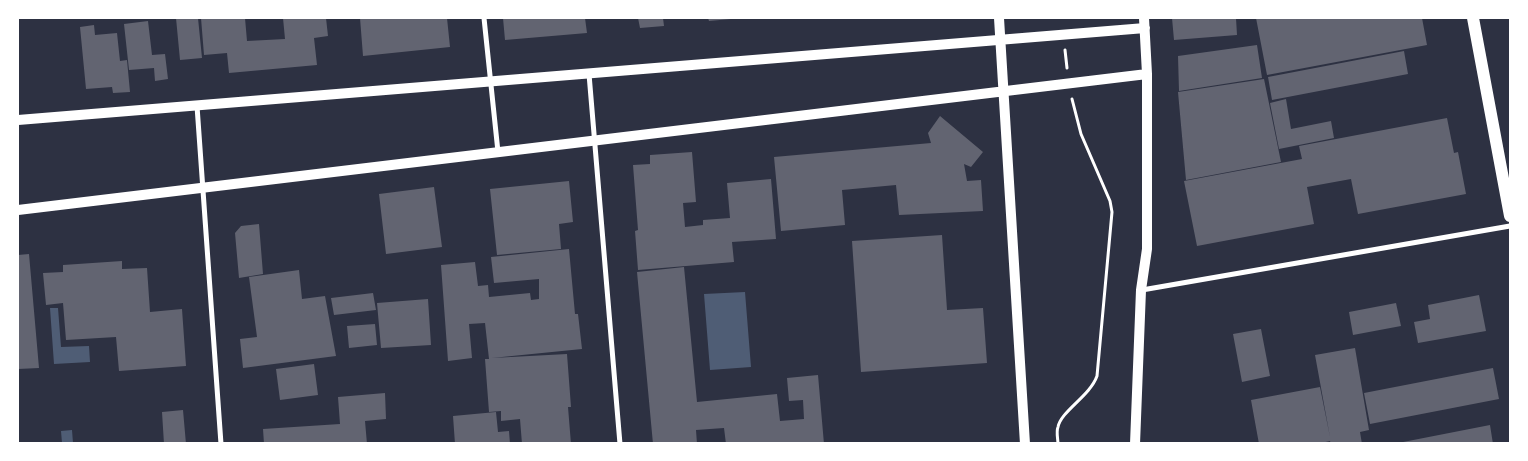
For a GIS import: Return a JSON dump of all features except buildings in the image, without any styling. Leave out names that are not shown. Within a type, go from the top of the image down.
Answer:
[{"type":"main road","points":[[999,18],[1025,444]]},
{"type":"main road","points":[[1473,18],[1510,216]]},
{"type":"main road","points":[[18,120],[1000,40],[1144,23],[1147,74],[1147,249],[1141,290],[1135,444]]},
{"type":"main road","points":[[18,210],[1147,74]]},
{"type":"street","points":[[484,18],[498,152]]},
{"type":"street","points":[[589,73],[620,444]]},
{"type":"street","points":[[197,106],[221,444]]},
{"type":"street","points":[[1141,290],[1510,226]]},
{"type":"path","points":[[1058,444],[1058,427],[1063,418],[1093,387],[1097,376],[1112,212],[1110,201],[1081,134],[1069,83],[1063,34]]},
{"type":"water","points":[[745,292],[751,367],[710,370],[704,294]]},
{"type":"water","points":[[50,308],[58,308],[61,347],[89,346],[90,362],[54,364]]},
{"type":"water","points":[[72,430],[73,443],[62,443],[61,431]]}]
